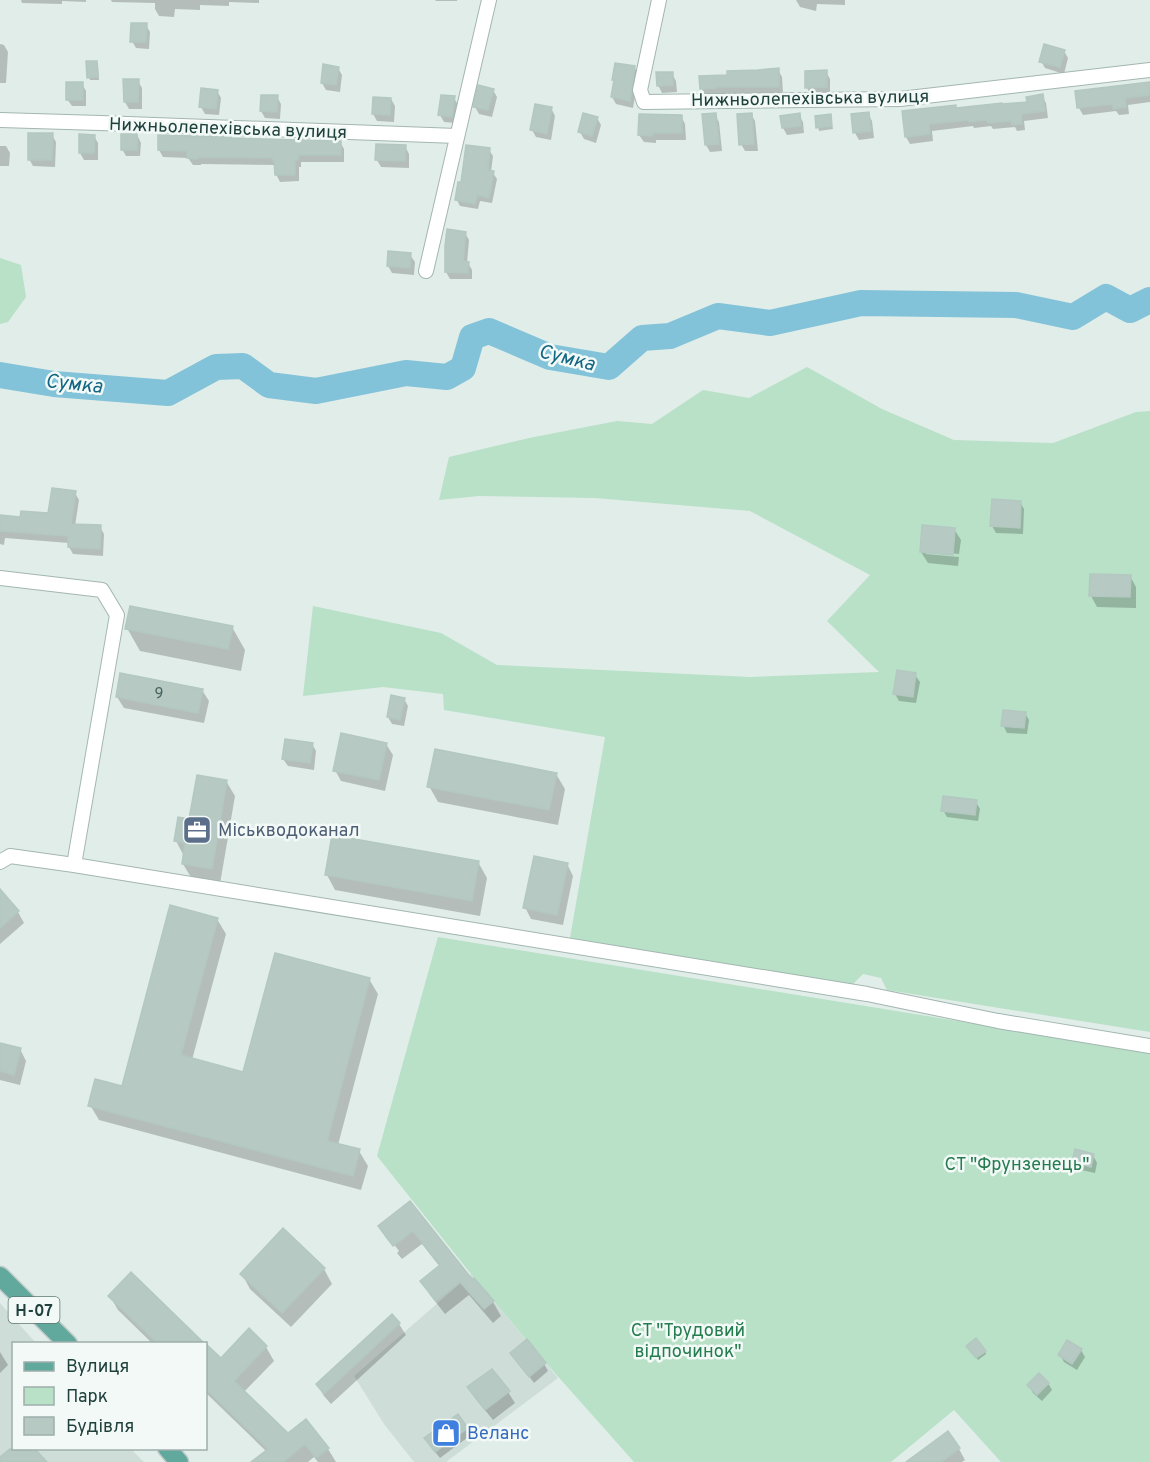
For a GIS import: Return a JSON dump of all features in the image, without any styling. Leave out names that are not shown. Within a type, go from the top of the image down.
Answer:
[{"type":"main road","name":"Н-07","points":[[0,1276],[66,1342]]},
{"type":"main road","points":[[168,1450],[179,1462]]},
{"type":"street","points":[[426,271],[489,0]]},
{"type":"street","name":"Нижньолепехівська вулиця","points":[[659,0],[640,90],[644,102],[900,99],[1150,70]]},
{"type":"street","name":"Нижньолепехівська вулиця","points":[[0,120],[457,136]]},
{"type":"street","points":[[0,578],[102,590],[117,615],[74,865]]},
{"type":"street","points":[[0,862],[10,856],[74,865],[845,991],[998,1021],[1150,1046]]},
{"type":"shaded area","points":[[471,1274],[558,1378],[446,1462],[414,1462],[384,1424],[354,1376]]},
{"type":"shaded area","points":[[0,1303],[35,1342],[12,1342],[12,1450],[132,1450],[144,1462],[0,1462]]},
{"type":"green space","points":[[0,258],[21,265],[26,297],[8,322],[0,324]]},
{"type":"green space","points":[[807,367],[882,409],[954,440],[1053,443],[1136,412],[1150,411],[1150,1032],[887,990],[881,978],[863,974],[852,985],[570,938],[605,737],[444,710],[443,694],[383,687],[303,696],[313,606],[441,633],[497,665],[750,677],[879,672],[827,621],[870,575],[750,511],[595,498],[479,496],[439,500],[449,457],[529,438],[617,421],[652,424],[703,390],[749,398]]},
{"type":"green space","points":[[438,937],[1150,1052],[1150,1462],[1001,1462],[954,1410],[891,1462],[634,1462],[471,1274],[377,1156]]},
{"type":"building","points":[[131,23],[147,23],[146,42],[130,42]]},
{"type":"building","points":[[1044,44],[1065,50],[1060,67],[1039,62]]},
{"type":"building","points":[[86,61],[97,61],[98,77],[87,78]]},
{"type":"building","points":[[615,63],[635,66],[630,101],[611,97]]},
{"type":"building","points":[[323,64],[339,67],[336,85],[321,83]]},
{"type":"building","points":[[779,68],[779,87],[700,89],[699,76],[727,75],[727,71]]},
{"type":"building","points":[[827,70],[827,87],[805,88],[805,71]]},
{"type":"building","points":[[656,72],[673,72],[673,85],[657,86]]},
{"type":"building","points":[[123,79],[139,79],[138,102],[124,102]]},
{"type":"building","points":[[66,82],[83,82],[83,100],[66,100]]},
{"type":"building","points":[[1150,82],[1150,95],[1125,98],[1126,107],[1113,109],[1113,104],[1077,108],[1075,91]]},
{"type":"building","points":[[478,85],[494,89],[488,110],[473,107]]},
{"type":"building","points":[[201,88],[218,90],[216,109],[199,107]]},
{"type":"building","points":[[1043,94],[1045,111],[1021,114],[1022,124],[1012,125],[1011,121],[988,123],[987,120],[969,122],[969,120],[929,124],[930,134],[905,137],[902,111],[956,105],[956,108],[1027,102],[1026,97]]},
{"type":"building","points":[[261,95],[278,95],[277,112],[260,111]]},
{"type":"building","points":[[441,95],[455,96],[452,117],[438,115]]},
{"type":"building","points":[[373,97],[391,98],[390,115],[372,114]]},
{"type":"building","points":[[535,104],[552,107],[547,134],[530,130]]},
{"type":"building","points":[[869,112],[871,131],[853,133],[851,114]]},
{"type":"building","points":[[583,113],[598,117],[592,136],[578,132]]},
{"type":"building","points":[[716,113],[719,144],[705,145],[702,114]]},
{"type":"building","points":[[752,113],[754,144],[739,145],[737,114]]},
{"type":"building","points":[[800,113],[801,126],[782,128],[780,116]]},
{"type":"building","points":[[639,114],[682,115],[682,133],[638,135]]},
{"type":"building","points":[[831,114],[832,126],[816,128],[815,116]]},
{"type":"building","points":[[28,133],[53,133],[52,160],[28,160]]},
{"type":"building","points":[[79,134],[95,135],[94,153],[79,153]]},
{"type":"building","points":[[121,134],[137,134],[137,150],[121,150]]},
{"type":"building","points":[[158,135],[341,141],[341,155],[298,155],[298,160],[295,160],[295,175],[275,175],[272,158],[187,158],[187,151],[158,150]]},
{"type":"building","points":[[376,144],[406,145],[405,161],[375,160]]},
{"type":"building","points":[[466,145],[490,148],[488,170],[494,171],[489,198],[477,195],[475,204],[455,200],[458,182],[461,182]]},
{"type":"building","points":[[447,229],[466,232],[463,261],[469,262],[468,273],[445,272]]},
{"type":"building","points":[[388,251],[411,253],[410,268],[387,266]]},
{"type":"building","points":[[52,488],[76,491],[71,524],[101,525],[100,549],[68,547],[68,536],[0,531],[0,515],[20,517],[21,511],[48,513]]},
{"type":"building","points":[[992,499],[1021,501],[1020,528],[990,526]]},
{"type":"building","points":[[922,525],[955,528],[953,555],[920,552]]},
{"type":"building","points":[[1090,574],[1131,575],[1130,597],[1089,596]]},
{"type":"building","points":[[130,606],[233,626],[228,649],[125,629]]},
{"type":"building","points":[[897,670],[916,673],[913,697],[893,694]]},
{"type":"building","points":[[120,673],[203,689],[198,713],[116,697]]},
{"type":"building","points":[[391,695],[405,698],[400,720],[387,717]]},
{"type":"building","points":[[1003,710],[1026,712],[1024,728],[1001,726]]},
{"type":"building","points":[[341,733],[387,743],[379,780],[333,771]]},
{"type":"building","points":[[285,739],[313,743],[310,763],[282,759]]},
{"type":"building","points":[[435,749],[557,773],[549,810],[427,787]]},
{"type":"building","name":"Міськводоканал","points":[[197,775],[227,780],[212,869],[182,864],[185,843],[174,841],[178,817],[189,819]]},
{"type":"building","points":[[943,796],[977,800],[975,815],[941,811]]},
{"type":"building","points":[[332,835],[479,861],[472,901],[325,875]]},
{"type":"building","points":[[534,856],[568,863],[557,915],[523,908]]},
{"type":"building","points":[[0,889],[19,911],[0,928]]},
{"type":"building","points":[[170,905],[218,918],[181,1055],[243,1072],[275,953],[370,978],[327,1141],[360,1149],[353,1176],[88,1106],[95,1079],[122,1086]]},
{"type":"building","points":[[0,1043],[21,1048],[14,1075],[0,1071]]},
{"type":"building","points":[[1075,1149],[1094,1154],[1091,1167],[1072,1162]]},
{"type":"building","points":[[410,1201],[472,1279],[474,1278],[494,1301],[484,1309],[460,1282],[436,1301],[420,1281],[440,1265],[413,1231],[393,1246],[378,1226]]},
{"type":"building","points":[[283,1228],[325,1268],[282,1313],[240,1274]]},
{"type":"building","points":[[131,1272],[203,1342],[156,1342],[108,1296]]},
{"type":"building","points":[[392,1314],[400,1323],[324,1394],[316,1384]]},
{"type":"building","points":[[249,1328],[267,1346],[234,1381],[288,1433],[306,1419],[329,1448],[316,1458],[305,1444],[283,1462],[251,1462],[268,1449],[207,1390],[207,1345],[221,1358]]},
{"type":"building","points":[[976,1338],[986,1351],[976,1358],[966,1346]]},
{"type":"building","points":[[527,1339],[546,1363],[529,1377],[510,1353]]},
{"type":"building","points":[[1067,1340],[1082,1349],[1072,1364],[1058,1355]]},
{"type":"building","points":[[492,1369],[510,1391],[485,1410],[467,1387]]},
{"type":"building","points":[[1039,1373],[1049,1383],[1037,1395],[1027,1385]]},
{"type":"building","name":"Веланс","points":[[458,1414],[468,1428],[435,1452],[424,1438]]},
{"type":"building","points":[[948,1431],[960,1448],[941,1462],[906,1462]]},
{"type":"building","points":[[10,1449],[36,1450],[47,1462],[0,1462],[0,1457]]},
{"type":"waterway","name":"Сумка","points":[[0,375],[54,384],[168,393],[216,367],[243,366],[269,385],[316,391],[406,373],[447,377],[463,368],[472,337],[489,331],[550,357],[609,367],[642,338],[670,336],[718,316],[770,323],[861,303],[1016,305],[1073,317],[1106,297],[1130,310],[1150,300]]},
{"type":"place","name":"Міськводоканал","points":[[197,830]]},
{"type":"place","name":"Веланс","points":[[446,1433]]},
{"type":"park label","name":"СТ \"Фрунзенець\"","points":[[1017,1164]]},
{"type":"park label","name":"СТ \"Трудовий відпочинок\"","points":[[688,1340]]}]
